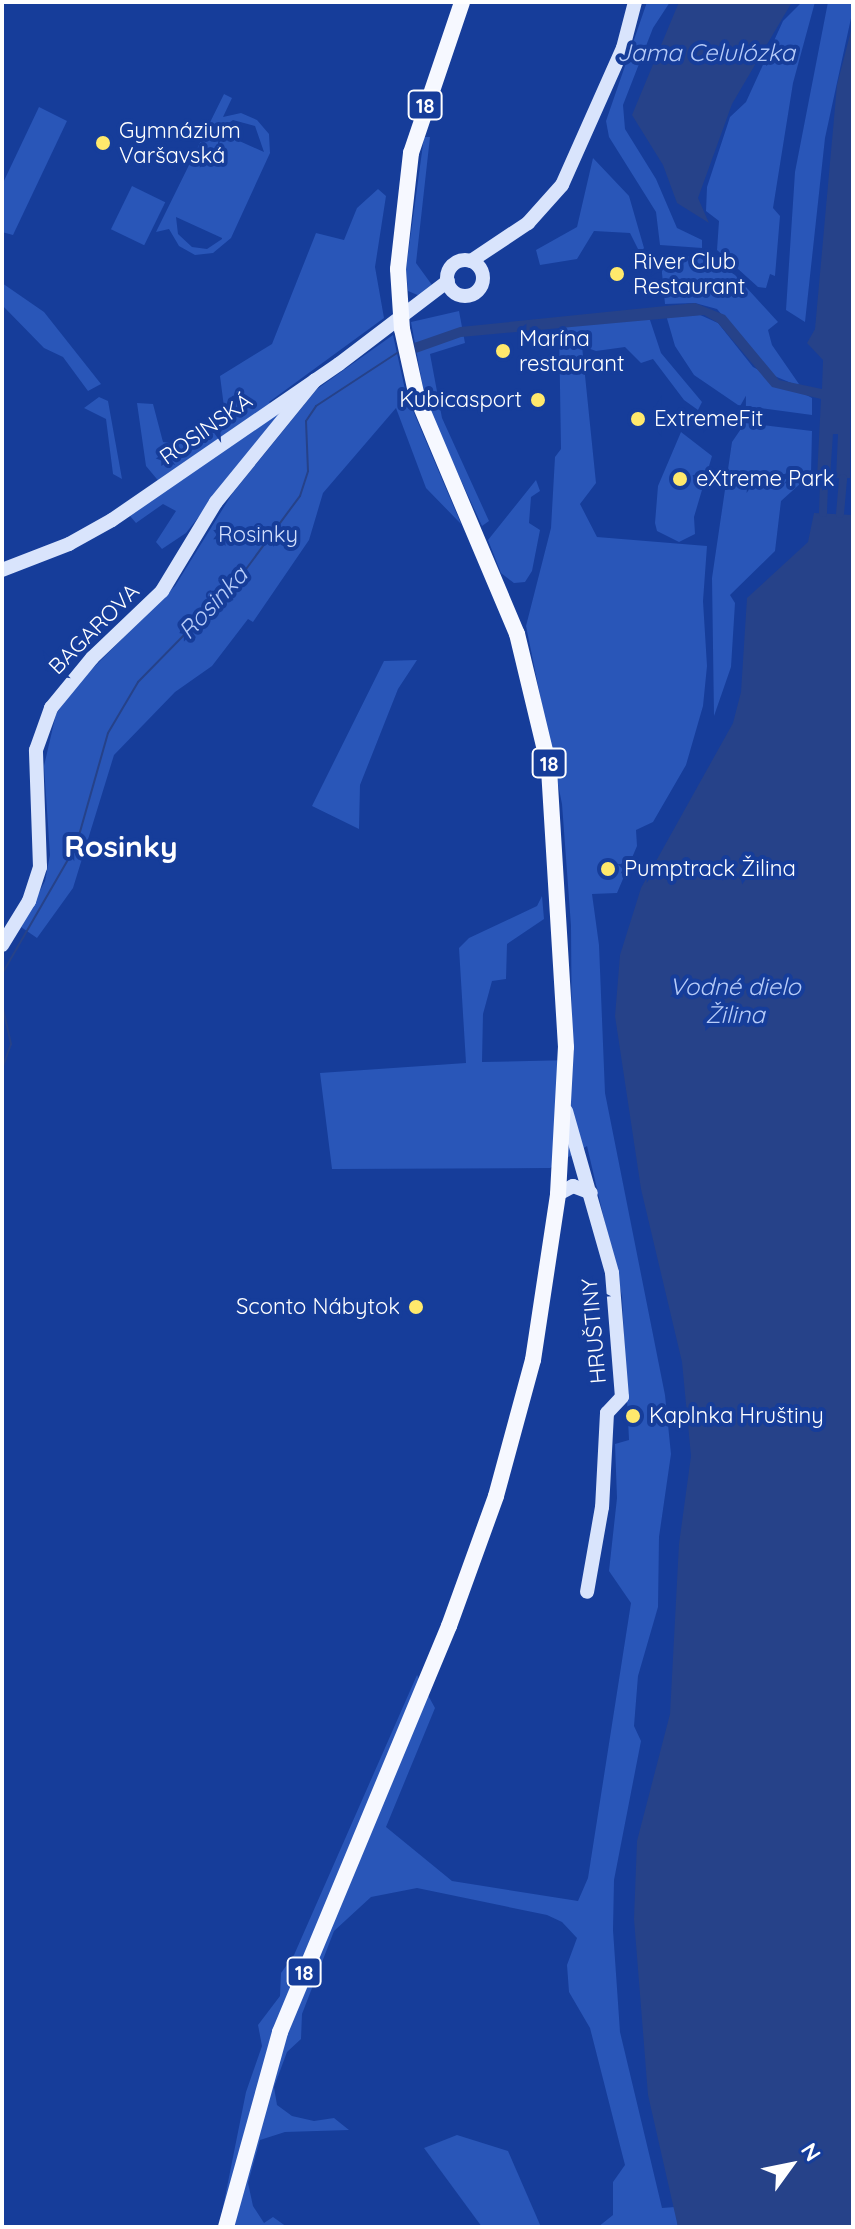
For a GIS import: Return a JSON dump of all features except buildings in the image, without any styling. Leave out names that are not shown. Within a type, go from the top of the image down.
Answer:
[{"type":"main road","name":"18","points":[[226,2227],[280,2032],[489,1517],[533,1360],[558,1194],[566,1111],[560,896],[549,767],[517,634],[417,397],[402,329],[398,269],[401,211],[419,124],[462,2]]},
{"type":"street","points":[[476,267],[477,291],[451,287],[454,264],[476,267],[541,211],[568,174],[623,48],[635,2]]},
{"type":"street","name":"ROSINSKÁ","points":[[2,570],[112,520],[451,287]]},
{"type":"street","name":"BAGAROVA","points":[[2,945],[29,901],[40,867],[36,750],[51,708],[92,658],[162,591],[216,502],[315,380]]},
{"type":"street","name":"HRUŠTINY","points":[[566,1111],[612,1273],[622,1397],[607,1413],[602,1507],[587,1592]]},
{"type":"street","points":[[558,1194],[573,1186],[591,1193]]},
{"type":"green space","points":[[647,2],[670,2],[653,28],[623,105],[625,129],[656,179],[677,228],[702,240],[702,248],[660,245],[656,212],[609,137],[606,121]]},
{"type":"green space","points":[[802,2],[815,2],[793,83],[773,208],[780,216],[775,276],[770,274],[766,288],[758,287],[717,250],[719,221],[706,211],[707,187],[730,117],[746,102],[783,21]]},
{"type":"green space","points":[[828,2],[853,2],[853,9],[825,138],[805,322],[786,310],[795,172]]},
{"type":"green space","points":[[224,94],[232,98],[223,117],[241,113],[257,120],[269,134],[270,153],[231,238],[213,253],[195,255],[179,246],[169,229],[156,232]],"holes":[[[233,120],[255,126],[264,152],[217,131]],[[176,217],[222,238],[222,239],[207,249],[192,247],[178,234]]]},
{"type":"green space","points":[[39,107],[67,121],[13,235],[2,232],[2,185]]},
{"type":"green space","points":[[424,137],[430,137],[416,263],[432,285],[420,296],[408,291],[406,269]]},
{"type":"green space","points":[[593,158],[629,196],[644,248],[640,253],[630,233],[594,231],[577,259],[540,265],[536,250],[577,227]]},
{"type":"green space","points":[[132,186],[165,202],[144,245],[111,229]]},
{"type":"green space","points":[[378,189],[386,196],[375,267],[384,318],[269,402],[278,415],[186,533],[162,549],[156,542],[176,511],[163,504],[136,523],[130,516],[166,490],[146,466],[137,403],[153,404],[163,442],[176,444],[224,407],[220,376],[272,344],[316,233],[344,240],[357,208]]},
{"type":"green space","points":[[706,256],[735,275],[778,322],[768,330],[772,345],[801,387],[772,375],[717,309],[695,303],[665,304],[661,263],[670,257]]},
{"type":"green space","points":[[2,283],[44,312],[101,384],[88,391],[63,357],[44,348],[2,305]]},
{"type":"green space","points":[[459,311],[465,343],[430,354],[442,418],[489,521],[482,526],[426,404],[411,322]]},
{"type":"green space","points":[[698,314],[718,323],[753,367],[812,398],[812,415],[738,405],[694,375],[675,346],[666,315]]},
{"type":"green space","points":[[649,317],[661,353],[702,402],[698,410],[684,400],[653,359],[641,363],[625,347],[596,351],[582,346],[596,483],[580,504],[597,537],[707,546],[703,601],[707,666],[703,706],[686,765],[653,822],[636,830],[637,846],[617,893],[592,894],[599,945],[605,1093],[665,1395],[671,1454],[659,1537],[658,1607],[638,1676],[634,1726],[641,1741],[614,1880],[613,1930],[620,2032],[662,2208],[675,2207],[678,2227],[598,2227],[613,2215],[613,2182],[625,2165],[590,2028],[569,1992],[567,1965],[577,1938],[562,1922],[547,1915],[417,1888],[371,1897],[334,1931],[302,2014],[301,2039],[287,2052],[274,2087],[277,2105],[292,2116],[314,2121],[334,2118],[349,2130],[285,2132],[260,2140],[248,2183],[253,2206],[264,2223],[273,2217],[287,2227],[219,2227],[246,2092],[262,2046],[258,2025],[280,1996],[281,1973],[294,1955],[417,1675],[435,1708],[386,1827],[452,1881],[578,1901],[588,1878],[631,1603],[609,1571],[617,1498],[615,1444],[629,1440],[622,1296],[587,1146],[550,1168],[332,1169],[320,1073],[466,1063],[459,948],[469,938],[537,906],[542,896],[544,919],[507,944],[506,979],[492,981],[483,1014],[482,1062],[572,1060],[571,926],[562,804],[526,626],[551,528],[555,457],[561,449],[559,326]]},
{"type":"green space","name":"Rosinky","points":[[393,335],[406,394],[461,524],[426,488],[396,408],[323,493],[309,540],[253,622],[248,619],[212,666],[175,692],[114,755],[73,888],[37,938],[21,927],[45,881],[50,855],[44,766],[56,714],[77,684],[175,586],[232,494],[317,389]]},
{"type":"green space","points":[[99,397],[108,401],[122,479],[113,474],[106,419],[84,408]]},
{"type":"green space","points":[[745,423],[812,431],[811,474],[781,501],[775,551],[730,595],[735,603],[731,667],[714,716],[712,578],[732,442]]},
{"type":"green space","points":[[681,432],[712,456],[694,517],[695,534],[679,542],[657,531],[655,523],[658,486]]},
{"type":"green space","points":[[536,480],[540,491],[531,497],[529,523],[540,530],[532,571],[525,582],[514,583],[501,573],[488,540]]},
{"type":"green space","points":[[417,660],[398,689],[360,785],[359,829],[312,806],[384,661]]},
{"type":"green space","points":[[457,2135],[508,2151],[541,2227],[482,2227],[424,2148]]},
{"type":"water","name":"Jama Celulózka","points":[[679,2],[792,2],[732,104],[698,198],[709,223],[677,203],[663,165],[632,115]]},
{"type":"water","points":[[853,23],[850,478],[836,478],[838,434],[833,434],[830,478],[817,478],[821,399],[772,387],[718,323],[704,315],[461,337],[416,353],[414,343],[460,327],[695,303],[725,315],[779,380],[822,389],[823,360],[807,343],[815,329],[837,85]]},
{"type":"water","name":"Vodné dielo Žilina","points":[[814,513],[853,515],[853,2227],[678,2227],[648,2095],[634,1919],[637,1841],[670,1714],[679,1544],[691,1456],[682,1362],[641,1189],[615,1016],[620,955],[641,888],[733,723],[741,692],[747,598],[808,542]]},
{"type":"waterway","name":"Rosinka","points":[[2,974],[76,846],[108,733],[138,682],[238,580],[300,496],[308,471],[306,421],[316,406],[400,351]]},
{"type":"waterway","points":[[823,513],[824,478]]},
{"type":"waterway","points":[[840,514],[843,478]]},
{"type":"waterway","points":[[2,1004],[11,1044],[2,1069]]},
{"type":"place","name":"Gymnázium Varšavská","points":[[103,143]]},
{"type":"place","name":"River Club Restaurant","points":[[617,274]]},
{"type":"place","name":"Marína restaurant","points":[[503,351]]},
{"type":"place","name":"Kubicasport","points":[[538,400]]},
{"type":"place","name":"ExtremeFit","points":[[638,419]]},
{"type":"place","name":"eXtreme Park","points":[[680,479]]},
{"type":"place","name":"Pumptrack Žilina","points":[[608,869]]},
{"type":"place","name":"Sconto Nábytok","points":[[416,1307]]},
{"type":"place","name":"Kaplnka Hruštiny","points":[[633,1416]]},
{"type":"district","name":"Rosinky","points":[[121,846]]}]
